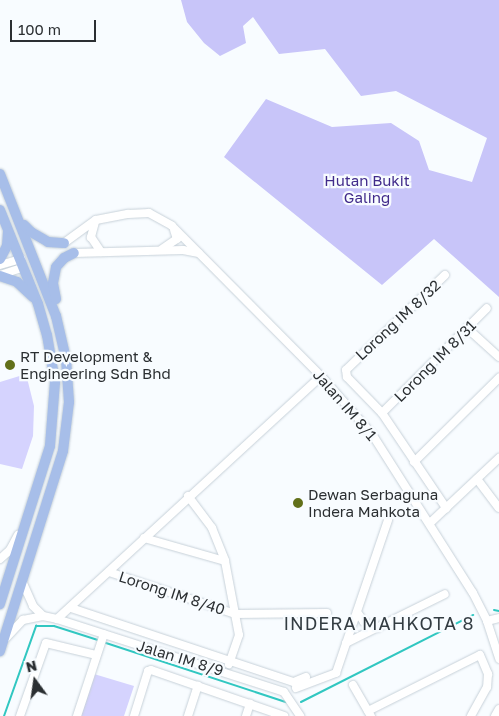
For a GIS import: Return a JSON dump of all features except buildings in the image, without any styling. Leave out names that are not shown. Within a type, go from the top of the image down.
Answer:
[{"type":"main road","points":[[0,174],[56,316],[67,366],[69,402],[66,436],[28,566],[1,648]]},
{"type":"main road","points":[[0,210],[38,304],[51,353],[55,392],[50,446],[24,534],[0,604]]},
{"type":"main road","points":[[16,211],[31,232],[48,242],[64,243]]},
{"type":"main road","points":[[0,259],[7,246],[7,225]]},
{"type":"main road","points":[[67,366],[70,359],[68,338],[53,283],[59,262],[74,253]]},
{"type":"main road","points":[[0,275],[21,284],[38,304]]},
{"type":"main road","points":[[24,534],[28,542],[35,539]]},
{"type":"main road","points":[[15,562],[25,560],[28,566]]},
{"type":"street","name":"Jalan IM 8/1","points":[[64,243],[96,220],[142,212],[157,216],[172,226],[321,376],[372,434],[430,523],[487,621],[499,658]]},
{"type":"street","points":[[96,220],[91,237],[101,252]]},
{"type":"street","points":[[157,251],[170,246],[177,239],[172,226]]},
{"type":"street","points":[[74,253],[157,251],[201,254]]},
{"type":"street","points":[[0,265],[23,263]]},
{"type":"street","points":[[0,275],[23,263]]},
{"type":"street","name":"Lorong IM 8/32","points":[[446,275],[346,370],[347,378],[382,413],[446,508]]},
{"type":"street","name":"Lorong IM 8/31","points":[[382,413],[487,308]]},
{"type":"street","points":[[467,328],[499,357]]},
{"type":"street","points":[[57,619],[71,608],[188,496],[207,484],[321,376]]},
{"type":"street","points":[[414,462],[499,378]]},
{"type":"street","points":[[430,523],[499,458]]},
{"type":"street","points":[[477,479],[499,508]]},
{"type":"street","points":[[188,496],[212,528],[225,562],[238,635],[226,672]]},
{"type":"street","points":[[0,559],[11,548],[33,503]]},
{"type":"street","points":[[71,608],[297,685],[336,673],[388,520]]},
{"type":"street","points":[[144,538],[225,562]]},
{"type":"street","name":"Lorong IM 8/40","points":[[109,572],[235,614],[326,613]]},
{"type":"street","points":[[22,581],[33,606],[43,616]]},
{"type":"street","points":[[346,643],[445,594]]},
{"type":"street","points":[[357,612],[364,622],[378,628]]},
{"type":"street","points":[[1,648],[23,620],[43,616]]},
{"type":"street","name":"Jalan IM 8/9","points":[[43,616],[57,619],[103,636],[226,672],[288,694]]},
{"type":"street","points":[[487,621],[499,618]]},
{"type":"street","points":[[77,716],[103,636]]},
{"type":"street","points":[[20,716],[46,643],[97,653]]},
{"type":"street","points":[[353,685],[370,713],[480,655],[488,674],[487,687],[471,716]]},
{"type":"street","points":[[134,716],[148,671],[151,670],[284,716]]},
{"type":"street","points":[[300,716],[288,694],[306,677]]},
{"type":"street","points":[[188,716],[198,686]]},
{"type":"street","points":[[246,716],[250,704]]},
{"type":"street","points":[[291,716],[294,707]]},
{"type":"street","points":[[495,716],[499,709]]},
{"type":"shaded area","points":[[26,374],[34,406],[33,436],[22,469],[0,464],[0,382]]},
{"type":"shaded area","points":[[94,674],[134,686],[124,716],[81,716]]},
{"type":"green space","name":"Hutan Bukit Galing","points":[[181,0],[499,0],[499,297],[434,239],[382,285],[224,157],[266,99],[332,127],[391,123],[419,141],[429,170],[472,182],[487,138],[396,91],[361,96],[325,49],[279,54],[253,17],[243,26],[246,43],[220,56],[204,43],[187,22]]},
{"type":"waterway","points":[[494,610],[499,611]]},
{"type":"waterway","points":[[301,702],[473,615]]},
{"type":"waterway","points":[[4,716],[36,626],[54,626],[98,640]]},
{"type":"waterway","points":[[103,642],[286,702]]},
{"type":"place","name":"RT Development & Engineering Sdn Bhd","points":[[10,365]]},
{"type":"place","name":"Dewan Serbaguna Indera Mahkota","points":[[298,503]]},
{"type":"district","name":"INDERA MAHKOTA 8","points":[[379,623]]}]
